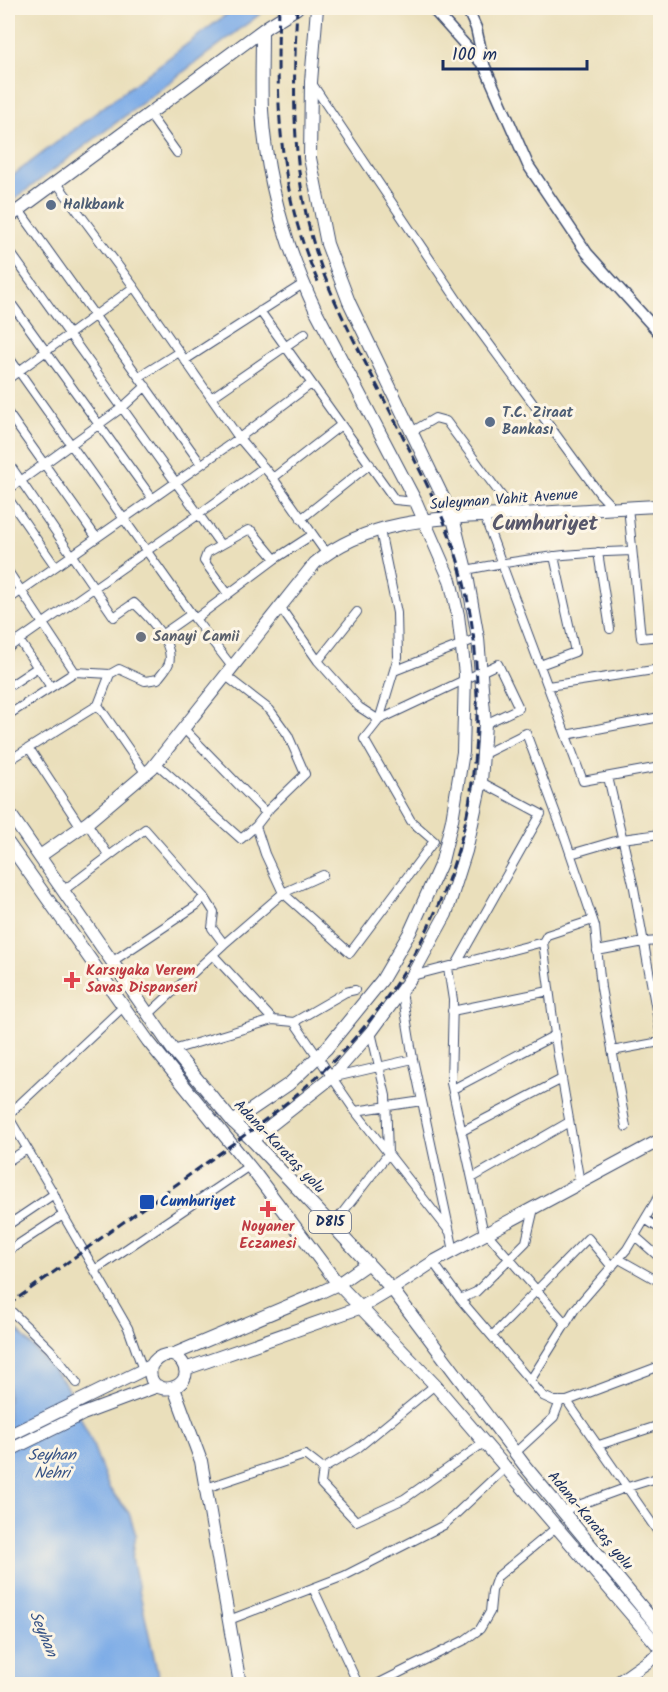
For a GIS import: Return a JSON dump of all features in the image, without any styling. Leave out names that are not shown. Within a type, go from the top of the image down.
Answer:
[{"type":"main road","points":[[8,218],[261,31],[297,8]]},
{"type":"main road","points":[[252,1140],[331,1078],[371,1032],[412,976],[446,914],[466,851],[481,782],[485,724],[478,638],[466,570],[453,518],[349,302],[327,244],[310,158],[311,82],[316,8]]},
{"type":"main road","points":[[233,1122],[289,1084],[317,1058],[381,980],[410,932],[442,861],[463,752],[465,679],[458,615],[450,580],[425,520],[342,364],[303,284],[286,237],[269,171],[262,111],[261,31]]},
{"type":"main road","name":"Suleyman Vahit Avenue","points":[[40,856],[84,825],[146,774],[315,563],[326,554],[359,536],[425,520],[660,505]]},
{"type":"main road","name":"Adana-Karataş yolu","points":[[8,811],[173,1050],[233,1122],[392,1289],[515,1453],[660,1629]]},
{"type":"main road","name":"Adana-Karataş yolu","points":[[8,843],[148,1041],[249,1166],[338,1284],[435,1385],[660,1648]]},
{"type":"main road","points":[[185,1369],[362,1307],[433,1262],[660,1140]]},
{"type":"main road","points":[[8,1451],[147,1368],[162,1355],[172,1355],[338,1284],[368,1263]]},
{"type":"main road","points":[[147,1368],[158,1386],[163,1389],[174,1388],[183,1380],[185,1369],[180,1360],[172,1355]]},
{"type":"main road","points":[[8,1436],[80,1408],[158,1386]]},
{"type":"main road","points":[[174,1388],[201,1461],[240,1684]]},
{"type":"main road","points":[[616,1684],[660,1653]]},
{"type":"street","points":[[432,8],[485,67]]},
{"type":"street","points":[[466,8],[476,28],[485,67],[528,165],[587,253],[660,334]]},
{"type":"street","points":[[311,82],[462,308],[599,493],[613,508]]},
{"type":"street","points":[[149,114],[177,153]]},
{"type":"street","points":[[56,182],[134,287],[239,438],[273,478],[326,554]]},
{"type":"street","points":[[19,210],[201,464]]},
{"type":"street","points":[[8,249],[220,544]]},
{"type":"street","points":[[184,360],[303,284]]},
{"type":"street","points":[[8,379],[134,287]]},
{"type":"street","points":[[8,299],[152,498]]},
{"type":"street","points":[[260,311],[396,500],[416,502]]},
{"type":"street","points":[[211,398],[304,333]]},
{"type":"street","points":[[139,377],[179,352]]},
{"type":"street","points":[[8,356],[124,518],[229,672],[270,710],[288,735],[305,774],[241,839],[156,763]]},
{"type":"street","points":[[8,600],[239,438],[311,384]]},
{"type":"street","points":[[8,490],[123,407],[146,386]]},
{"type":"street","points":[[8,413],[96,537]]},
{"type":"street","points":[[413,431],[435,418],[446,421],[515,514]]},
{"type":"street","points":[[273,478],[341,425]]},
{"type":"street","points":[[8,462],[114,617],[134,603],[151,620],[170,655],[168,665],[158,679],[145,681],[119,669],[110,674],[75,672],[8,715]]},
{"type":"street","points":[[301,519],[370,465]]},
{"type":"street","points":[[8,648],[264,467]]},
{"type":"street","points":[[8,498],[55,566]]},
{"type":"street","points":[[628,507],[641,638],[660,636]]},
{"type":"street","points":[[484,516],[584,781],[660,767]]},
{"type":"street","points":[[228,594],[204,561],[207,553],[248,530],[252,531],[275,558]]},
{"type":"street","points":[[256,826],[265,854],[283,893],[350,953],[434,841],[411,821],[364,739],[379,720],[398,657],[397,613],[381,530]]},
{"type":"street","points":[[161,635],[193,617],[275,558],[312,536]]},
{"type":"street","points":[[466,570],[554,556],[632,551]]},
{"type":"street","points":[[598,552],[610,628]]},
{"type":"street","points":[[540,665],[575,652],[554,556]]},
{"type":"street","points":[[8,571],[75,672]]},
{"type":"street","points":[[280,607],[318,661],[359,707],[379,720]]},
{"type":"street","points":[[318,661],[357,612]]},
{"type":"street","points":[[394,671],[478,638]]},
{"type":"street","points":[[19,640],[51,687]]},
{"type":"street","points":[[379,720],[498,664],[519,708],[485,724]]},
{"type":"street","points":[[8,687],[38,667]]},
{"type":"street","points":[[548,686],[660,669]]},
{"type":"street","points":[[8,761],[98,705],[110,674]]},
{"type":"street","points":[[98,705],[146,774]]},
{"type":"street","points":[[566,735],[660,717]]},
{"type":"street","points":[[184,729],[266,813]]},
{"type":"street","points":[[482,755],[526,733],[593,920],[601,988],[626,1127]]},
{"type":"street","points":[[29,748],[109,856]]},
{"type":"street","points":[[608,777],[644,942],[660,1032]]},
{"type":"street","points":[[481,782],[541,814],[452,966],[453,1089],[486,1234],[566,1324]]},
{"type":"street","points":[[64,890],[145,829],[204,896],[214,912],[212,928],[224,944]]},
{"type":"street","points":[[571,854],[622,839],[660,834]]},
{"type":"street","points":[[149,1014],[283,893],[323,875]]},
{"type":"street","points":[[113,961],[197,905],[204,896]]},
{"type":"street","points":[[580,1183],[555,1035],[543,942],[547,935],[593,920]]},
{"type":"street","points":[[597,951],[660,941]]},
{"type":"street","points":[[412,976],[543,942]]},
{"type":"street","points":[[213,955],[273,1020]]},
{"type":"street","points":[[173,1050],[273,1020],[294,1022],[346,992],[355,990]]},
{"type":"street","points":[[452,1011],[549,991]]},
{"type":"street","points":[[402,992],[413,1059],[454,1251]]},
{"type":"street","points":[[123,1007],[8,1115],[128,1328],[147,1368]]},
{"type":"street","points":[[294,1022],[355,1111],[450,1232]]},
{"type":"street","points":[[333,1225],[388,1154],[386,1096],[377,1066],[371,1032]]},
{"type":"street","points":[[453,1089],[555,1035]]},
{"type":"street","points":[[612,1051],[660,1042]]},
{"type":"street","points":[[331,1078],[413,1059]]},
{"type":"street","points":[[462,1131],[562,1079]]},
{"type":"street","points":[[355,1111],[422,1101]]},
{"type":"street","points":[[472,1178],[569,1122]]},
{"type":"street","points":[[8,1161],[27,1149]]},
{"type":"street","points":[[95,1270],[249,1166]]},
{"type":"street","points":[[8,1225],[54,1194]]},
{"type":"street","points":[[530,1381],[575,1310],[619,1259],[660,1194]]},
{"type":"street","points":[[460,1299],[476,1292],[526,1242],[534,1208]]},
{"type":"street","points":[[8,1251],[63,1215]]},
{"type":"street","points":[[645,1219],[660,1229]]},
{"type":"street","points":[[635,1236],[660,1258]]},
{"type":"street","points":[[492,1336],[588,1238],[612,1267]]},
{"type":"street","points":[[619,1259],[660,1282]]},
{"type":"street","points":[[433,1262],[460,1299],[543,1396],[554,1401],[564,1401],[660,1366]]},
{"type":"street","points":[[8,1308],[50,1349],[77,1383]]},
{"type":"street","points":[[323,1469],[358,1448],[435,1385]]},
{"type":"street","points":[[515,1453],[554,1417],[564,1401]]},
{"type":"street","points":[[564,1401],[599,1445],[660,1535]]},
{"type":"street","points":[[599,1445],[660,1425]]},
{"type":"street","points":[[323,1469],[321,1484],[356,1521],[404,1499],[485,1442]]},
{"type":"street","points":[[206,1488],[305,1455],[323,1469]]},
{"type":"street","points":[[229,1620],[344,1576],[444,1525],[506,1467]]},
{"type":"street","points":[[562,1511],[660,1477]]},
{"type":"street","points":[[377,1684],[465,1640],[480,1629],[490,1612],[492,1591],[497,1577],[557,1527]]},
{"type":"street","points":[[313,1588],[358,1684]]},
{"type":"water","points":[[235,8],[268,8],[8,204],[8,179]]},
{"type":"water","points":[[8,1320],[64,1382],[91,1440],[109,1488],[129,1513],[136,1535],[132,1558],[160,1684],[8,1684]]},
{"type":"railway","points":[[279,8],[278,80],[282,148],[295,216],[305,250],[319,284]]},
{"type":"railway","points":[[8,1305],[263,1122],[340,1055],[388,995],[428,928],[456,856],[466,819],[471,794],[477,720],[476,658],[467,598],[451,539],[439,510],[339,310],[314,245],[297,157],[295,127],[297,8]]},
{"type":"place","name":"Halkbank","points":[[51,205]]},
{"type":"place","name":"T.C. Ziraat Bankası","points":[[490,422]]},
{"type":"place","name":"Sanayi Camii","points":[[141,637]]},
{"type":"place","name":"Karsıyaka Verem Savas Dispanseri","points":[[72,980]]},
{"type":"place","name":"Cumhuriyet","points":[[147,1202]]},
{"type":"place","name":"Noyaner Eczanesi","points":[[268,1209]]},
{"type":"district","name":"Cumhuriyet","points":[[545,524]]},
{"type":"water label","name":"Seyhan Nehri","points":[[52,1464]]},
{"type":"water label","name":"Seyhan","points":[[43,1634]]}]
